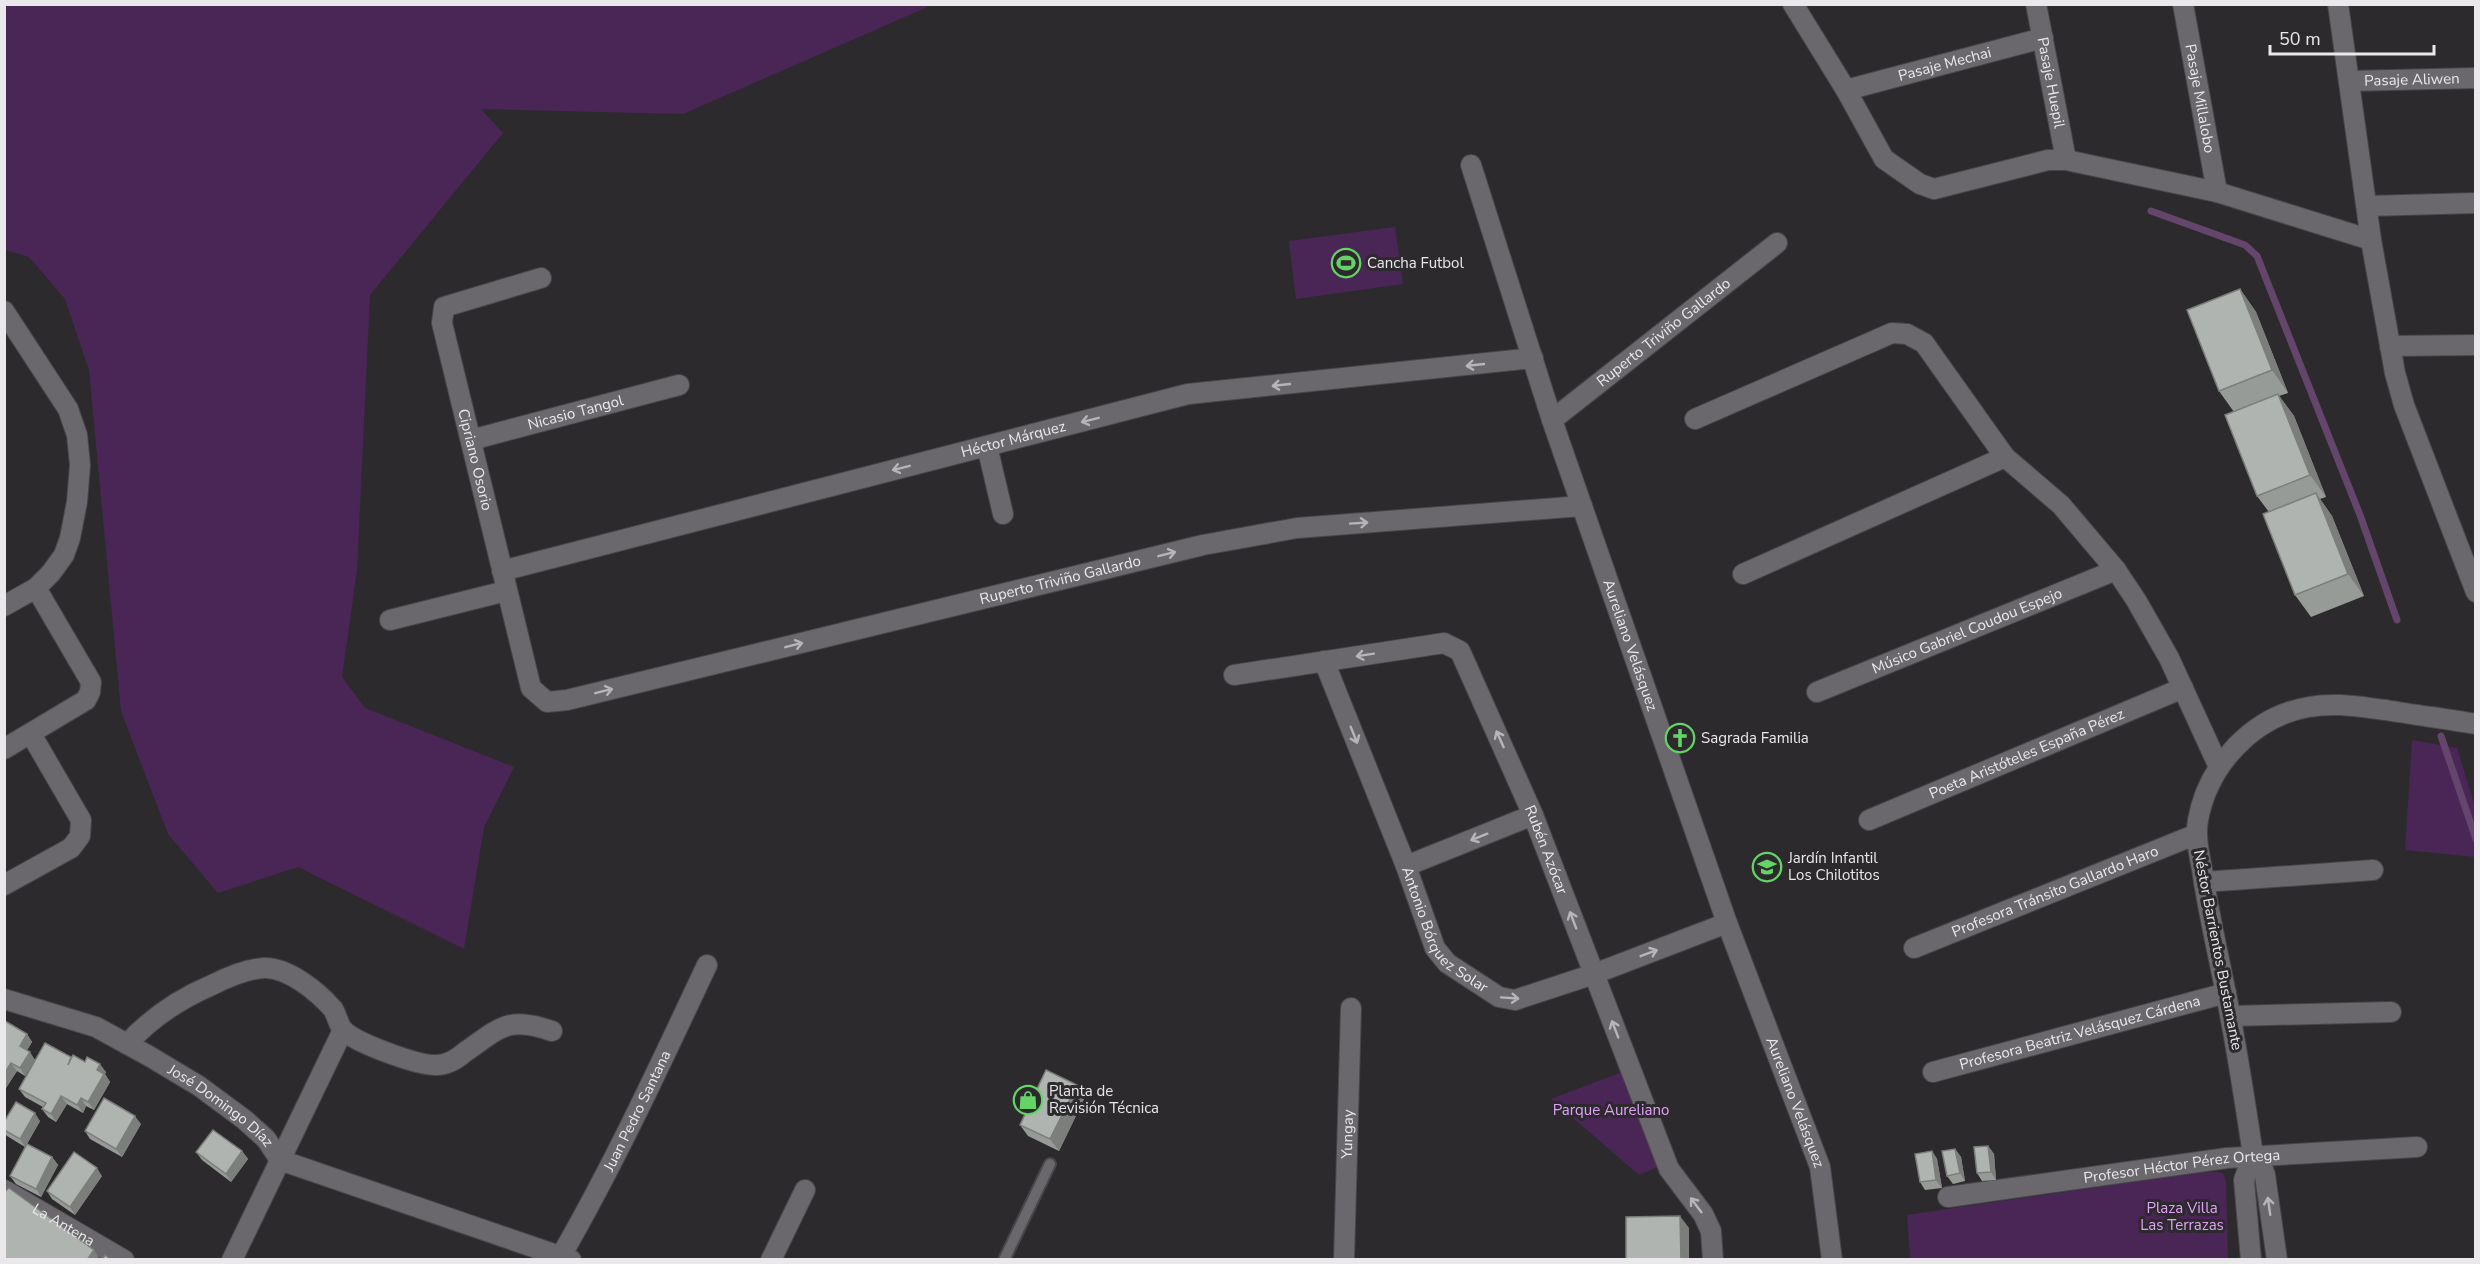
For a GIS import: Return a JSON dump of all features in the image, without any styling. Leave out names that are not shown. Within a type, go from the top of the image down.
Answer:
[{"type":"street","points":[[1793,4],[1846,90],[1884,159],[1920,184],[1934,189],[2039,162],[2066,160],[2217,192],[2371,240]]},
{"type":"street","name":"Pasaje Huepil","points":[[2036,4],[2066,160]]},
{"type":"street","name":"Pasaje Millalobo","points":[[2183,4],[2217,192]]},
{"type":"street","points":[[2338,4],[2371,240],[2390,346],[2404,405],[2475,592]]},
{"type":"street","name":"Pasaje Mechai","points":[[1846,90],[2043,38]]},
{"type":"street","name":"Pasaje Aliwen","points":[[2349,81],[2475,78]]},
{"type":"street","name":"Aureliano Velásquez","points":[[1471,165],[1552,420],[1727,923],[1820,1167],[1832,1260]]},
{"type":"street","points":[[2368,206],[2475,203]]},
{"type":"street","name":"Ruperto Triviño Gallardo","points":[[1552,420],[1777,243]]},
{"type":"street","name":"Cipriano Osorio","points":[[541,278],[444,307],[442,323],[531,688],[547,702]]},
{"type":"street","points":[[4,311],[68,409],[78,445],[80,465],[77,502],[64,555],[36,588],[4,606]]},
{"type":"street","points":[[1695,419],[1892,333],[1899,332],[1915,337],[1924,343],[2005,458],[2061,505],[2116,570],[2156,633],[2219,767]]},
{"type":"street","points":[[2390,346],[2475,345]]},
{"type":"street","name":"Héctor Márquez","points":[[502,571],[1188,394],[1533,358]]},
{"type":"street","name":"Nicasio Tangol","points":[[471,440],[679,385]]},
{"type":"street","points":[[987,446],[1003,514]]},
{"type":"street","points":[[1743,574],[2005,458]]},
{"type":"street","name":"Ruperto Triviño Gallardo","points":[[547,702],[567,700],[1203,545],[1297,528],[1582,506]]},
{"type":"street","name":"Músico Gabriel Coudou Espejo","points":[[1817,692],[2116,570]]},
{"type":"street","points":[[4,749],[86,700],[90,692],[91,682],[36,588]]},
{"type":"street","points":[[390,620],[506,591]]},
{"type":"street","name":"Rubén Azócar","points":[[1234,675],[1444,643],[1460,651],[1533,815],[1669,1169],[1703,1214],[1711,1231],[1713,1260]]},
{"type":"street","name":"Antonio Bórquez Solar","points":[[1324,661],[1406,866],[1435,948],[1447,963],[1499,997],[1515,1000],[1594,974],[1727,923]]},
{"type":"street","name":"Poeta Aristóteles España Pérez","points":[[1869,820],[2183,688]]},
{"type":"street","name":"Néstor Barrientos Bustamante","points":[[2251,1260],[2244,1180],[2253,1155],[2231,1016],[2204,882],[2197,834],[2208,786],[2219,767],[2244,739],[2270,721],[2298,709],[2337,704],[2475,724]]},
{"type":"street","points":[[4,885],[71,848],[80,836],[81,820],[31,734]]},
{"type":"street","points":[[1406,866],[1533,815]]},
{"type":"street","name":"Profesora Tránsito Gallardo Haro","points":[[1914,948],[2197,834]]},
{"type":"street","points":[[2204,882],[2373,870]]},
{"type":"street","name":"Juan Pedro Santana","points":[[566,1258],[707,965]]},
{"type":"street","points":[[127,1044],[144,1026],[187,996],[235,974],[266,968],[300,979],[334,1011],[343,1030],[400,1058],[436,1065],[454,1061],[507,1025],[528,1023],[552,1031]]},
{"type":"street","name":"Profesora Beatriz Velásquez Cárdena","points":[[1933,1072],[2226,993]]},
{"type":"street","name":"José Domingo Díaz","points":[[4,999],[96,1028],[199,1086],[245,1120],[266,1139],[280,1160],[566,1258]]},
{"type":"street","name":"Yungay","points":[[1344,1260],[1351,1008]]},
{"type":"street","points":[[2231,1016],[2391,1012]]},
{"type":"street","points":[[232,1260],[343,1030]]},
{"type":"street","name":"Profesor Héctor Pérez Ortega","points":[[1948,1197],[2253,1155],[2417,1147]]},
{"type":"street","name":"Néstor Barrientos Bustamante","points":[[2253,1155],[2261,1164],[2265,1174],[2277,1260]]},
{"type":"street","name":"La Antena","points":[[4,1190],[124,1260]]},
{"type":"street","points":[[771,1260],[805,1190]]},
{"type":"lane","points":[[1004,1260],[1050,1164]]},
{"type":"green space","points":[[4,5],[932,5],[683,114],[481,109],[503,133],[370,295],[357,570],[342,677],[365,708],[514,767],[484,827],[464,949],[298,867],[218,893],[168,834],[121,711],[89,370],[65,299],[29,257],[5,250]]},
{"type":"green space","name":"Cancha Futbol","points":[[1395,227],[1403,284],[1296,299],[1289,241]]},
{"type":"green space","points":[[2412,740],[2457,748],[2475,807],[2475,857],[2405,850]]},
{"type":"green space","name":"Parque Aureliano","points":[[1630,1069],[1666,1163],[1639,1175],[1551,1099]]},
{"type":"green space","name":"Plaza Villa Las Terrazas","points":[[2193,1173],[2223,1173],[2226,1181],[2228,1259],[1910,1259],[1907,1215]]},
{"type":"building","points":[[2240,289],[2272,370],[2219,391],[2187,310]]},
{"type":"building","points":[[2278,394],[2310,475],[2257,496],[2225,415]]},
{"type":"building","points":[[2316,493],[2348,574],[2295,595],[2263,514]]},
{"type":"building","points":[[5,1021],[27,1034],[20,1046],[30,1052],[20,1068],[11,1063],[4,1074]]},
{"type":"building","points":[[45,1043],[71,1057],[68,1065],[73,1055],[85,1062],[87,1057],[100,1064],[97,1070],[104,1074],[88,1102],[81,1098],[77,1105],[61,1096],[51,1114],[42,1109],[46,1103],[19,1089]]},
{"type":"building","points":[[1046,1070],[1077,1085],[1050,1139],[1020,1125]]},
{"type":"building","points":[[104,1098],[135,1116],[116,1149],[85,1131]]},
{"type":"building","points":[[16,1102],[35,1113],[20,1139],[4,1130],[4,1122]]},
{"type":"building","points":[[213,1130],[242,1151],[226,1174],[196,1152]]},
{"type":"building","points":[[27,1144],[52,1157],[36,1189],[10,1176]]},
{"type":"building","points":[[1988,1146],[1991,1172],[1977,1173],[1974,1147]]},
{"type":"building","points":[[1955,1149],[1960,1173],[1947,1176],[1942,1151]]},
{"type":"building","points":[[1932,1151],[1936,1180],[1920,1182],[1915,1154]]},
{"type":"building","points":[[74,1152],[97,1168],[70,1207],[47,1191]]},
{"type":"building","points":[[9,1188],[94,1250],[87,1260],[4,1260],[4,1192]]},
{"type":"building","points":[[1680,1216],[1681,1260],[1626,1260],[1626,1217]]},
{"type":"waterway","points":[[2151,211],[2245,245],[2257,256],[2360,515],[2397,620]]},
{"type":"waterway","points":[[2441,736],[2476,839]]},
{"type":"place","name":"Cancha Futbol","points":[[1346,263]]},
{"type":"place","name":"Sagrada Familia","points":[[1680,738]]},
{"type":"place","name":"Jardín Infantil Los Chilotitos","points":[[1767,867]]},
{"type":"place","name":"Planta de Revisión Técnica","points":[[1028,1100]]}]
